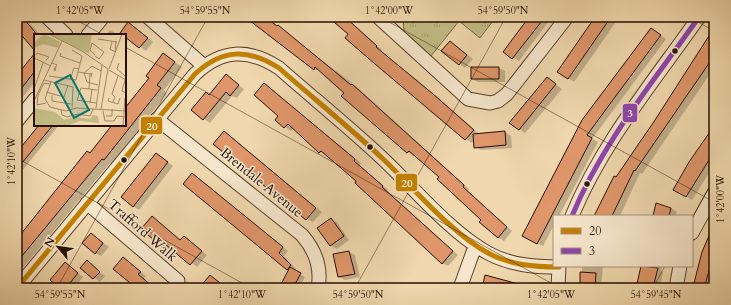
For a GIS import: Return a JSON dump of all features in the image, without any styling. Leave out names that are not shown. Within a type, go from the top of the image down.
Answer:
[{"type":"street","points":[[47,17],[65,34]]},
{"type":"street","points":[[89,34],[103,17]]},
{"type":"street","points":[[148,17],[204,66]]},
{"type":"street","points":[[378,17],[468,99],[490,103],[498,101],[507,94],[567,17]]},
{"type":"street","points":[[572,215],[586,185],[601,159],[649,87],[699,17]]},
{"type":"street","points":[[18,288],[194,74],[204,66],[225,55],[242,54],[260,57],[279,68],[381,157],[458,231],[477,246],[489,253],[518,264],[534,267],[559,267],[558,288]]},
{"type":"street","points":[[17,121],[34,100]]},
{"type":"street","name":"Brendale Avenue","points":[[157,119],[302,235],[312,246],[317,259],[320,272],[318,288]]},
{"type":"street","points":[[693,231],[714,193]]},
{"type":"street","name":"Trafford Walk","points":[[87,203],[178,281]]},
{"type":"street","points":[[460,288],[477,246]]},
{"type":"street","points":[[676,288],[680,267]]},
{"type":"green space","points":[[401,17],[496,17],[480,38],[459,21],[431,56],[404,31],[403,19]]},
{"type":"building","points":[[17,17],[22,17],[35,32],[34,50],[17,30]]},
{"type":"building","points":[[245,17],[265,17],[277,26],[278,25],[351,85],[352,84],[464,185],[463,187],[507,227],[498,238],[479,222],[481,220],[437,179],[439,177],[409,151],[407,153],[341,96],[344,93],[315,67],[314,70]]},
{"type":"building","points":[[328,17],[345,17],[377,46],[376,47],[474,130],[465,140],[345,38],[348,34]]},
{"type":"building","points":[[529,17],[545,17],[512,59],[503,52]]},
{"type":"building","points":[[595,17],[611,17],[568,79],[557,72]]},
{"type":"building","points":[[128,22],[148,38],[139,48],[126,38],[126,34],[120,33]]},
{"type":"building","points":[[651,28],[661,35],[587,135],[592,138],[537,244],[522,236],[582,120]]},
{"type":"building","points":[[714,28],[714,56],[635,171],[634,170],[612,215],[594,215],[614,176],[616,177],[655,120]]},
{"type":"building","points":[[450,41],[467,55],[459,65],[441,51]]},
{"type":"building","points":[[163,53],[175,62],[157,85],[161,88],[104,160],[102,159],[17,262],[17,239],[87,151],[90,153],[111,126],[126,126],[126,107],[149,78],[146,76]]},
{"type":"building","points":[[34,54],[34,72],[17,94],[17,75]]},
{"type":"building","points":[[471,67],[499,67],[499,79],[471,79]]},
{"type":"building","points":[[226,74],[239,85],[230,96],[226,92],[203,120],[191,110],[206,92],[209,95]]},
{"type":"building","points":[[547,77],[556,84],[519,130],[509,123]]},
{"type":"building","points":[[264,83],[355,159],[354,161],[453,251],[442,264],[355,183],[356,181],[321,151],[319,153],[288,124],[284,128],[275,120],[278,116],[254,95]]},
{"type":"building","points":[[38,126],[52,126],[17,169],[17,150],[21,145],[22,146]]},
{"type":"building","points":[[714,126],[714,152],[686,197],[673,190],[689,162]]},
{"type":"building","points":[[224,131],[316,208],[306,220],[213,144]]},
{"type":"building","points":[[505,131],[506,145],[474,148],[473,134]]},
{"type":"building","points":[[156,153],[168,162],[133,207],[121,197]]},
{"type":"building","points":[[192,173],[283,247],[279,253],[291,265],[287,270],[183,184]]},
{"type":"building","points":[[656,203],[671,208],[669,215],[653,215]]},
{"type":"building","points":[[152,216],[180,240],[184,236],[202,251],[190,265],[165,244],[162,247],[141,229]]},
{"type":"building","points":[[331,218],[344,236],[330,246],[317,228]]},
{"type":"building","points":[[714,224],[714,254],[704,288],[693,287],[702,252]]},
{"type":"building","points":[[91,233],[103,243],[95,254],[82,243]]},
{"type":"building","points":[[349,251],[355,274],[338,277],[333,254]]},
{"type":"building","points":[[123,257],[141,272],[138,274],[154,288],[136,288],[113,269]]},
{"type":"building","points":[[87,260],[100,272],[93,279],[80,268]]},
{"type":"building","points":[[65,262],[78,273],[66,288],[59,288],[50,280]]},
{"type":"building","points":[[290,267],[301,273],[293,288],[279,288]]},
{"type":"building","points":[[641,267],[658,268],[653,288],[636,288]]},
{"type":"building","points":[[580,272],[596,273],[595,288],[580,288]]},
{"type":"building","points":[[210,275],[220,283],[216,288],[199,288]]},
{"type":"building","points":[[485,275],[522,285],[522,288],[482,288]]},
{"type":"transit line","name":"3","points":[[572,215],[598,163],[630,113],[699,17]]},
{"type":"transit line","name":"20","points":[[17,288],[195,74],[215,60],[236,54],[257,57],[268,61],[279,68],[369,146],[446,222],[474,244],[496,257],[514,263],[531,266],[553,267]]}]
